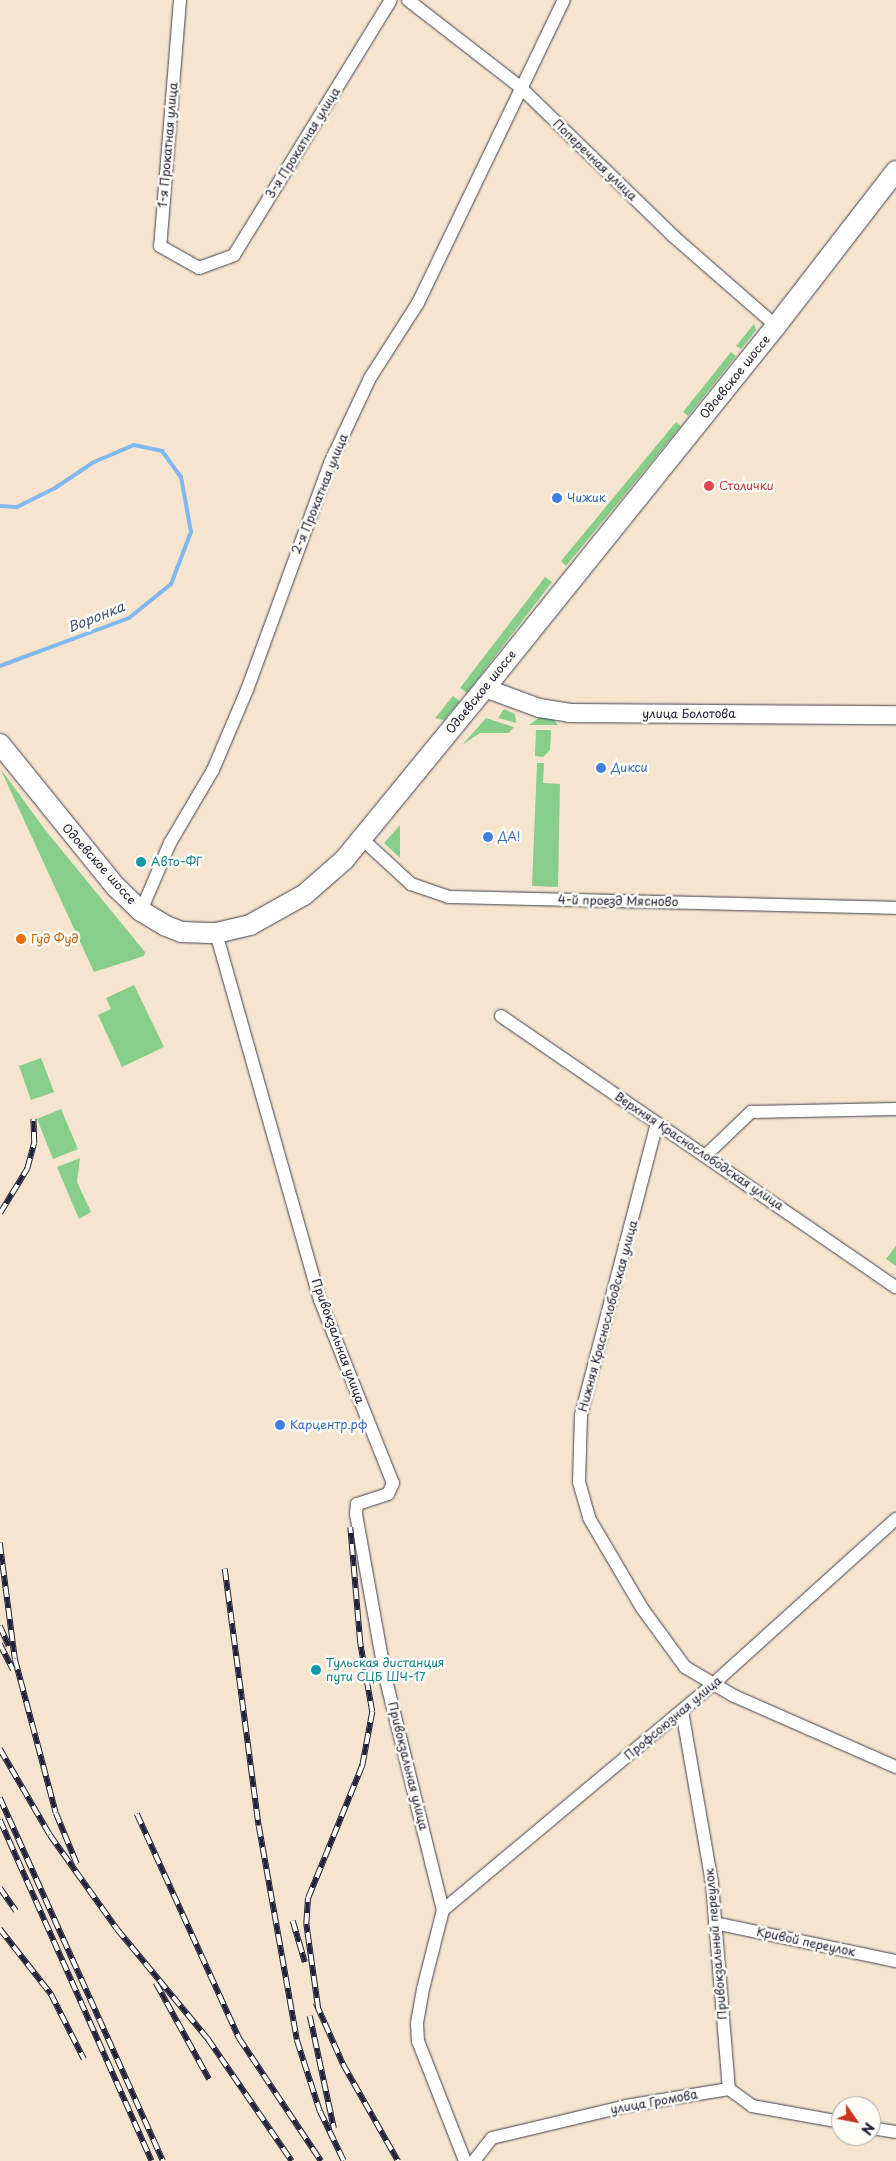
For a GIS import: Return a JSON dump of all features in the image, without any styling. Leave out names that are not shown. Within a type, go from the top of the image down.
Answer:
[{"type":"main road","name":"Одоевское шоссе","points":[[0,744],[85,850],[141,911],[182,932],[216,933],[250,925],[304,895],[323,881],[361,838],[486,688],[776,326],[896,171]]},
{"type":"street","name":"1-я Прокатная улица","points":[[180,0],[160,246],[199,268]]},
{"type":"street","name":"3-я Прокатная улица","points":[[199,268],[234,255],[391,0]]},
{"type":"street","name":"Поперечная улица","points":[[408,0],[520,87],[673,236],[776,326]]},
{"type":"street","name":"2-я Прокатная улица","points":[[141,911],[170,843],[213,770],[334,454],[370,378],[418,303],[520,87],[564,0]]},
{"type":"street","name":"улица Болотова","points":[[486,688],[539,708],[569,712],[896,715]]},
{"type":"street","name":"4-й проезд Мясново","points":[[361,838],[411,884],[448,898],[896,908]]},
{"type":"street","name":"Привокзальная улица","points":[[216,933],[320,1300],[393,1483],[388,1494],[357,1504],[356,1514],[386,1680],[443,1910],[423,1988],[417,2023],[418,2041],[465,2161]]},
{"type":"street","name":"Верхняя Краснослободская улица","points":[[501,1016],[896,1287]]},
{"type":"street","points":[[705,1156],[751,1112],[896,1109]]},
{"type":"street","name":"Нижняя Краснослободская улица","points":[[657,1123],[581,1415],[579,1482],[589,1518],[642,1608],[685,1667],[712,1685],[896,1767]]},
{"type":"street","name":"Профсоюзная улица","points":[[443,1910],[682,1711],[896,1519]]},
{"type":"street","name":"Привокзальный переулок","points":[[682,1711],[712,1883],[729,2089]]},
{"type":"street","name":"Кривой переулок","points":[[715,1923],[896,1960]]},
{"type":"street","points":[[729,2089],[752,2106],[831,2120]]},
{"type":"street","name":"улица Громова","points":[[474,2161],[492,2138],[626,2106],[729,2089]]},
{"type":"street","points":[[881,2130],[896,2132]]},
{"type":"green space","points":[[754,324],[756,330],[741,349],[736,346]]},
{"type":"green space","points":[[731,352],[736,356],[688,416],[683,412]]},
{"type":"green space","points":[[676,422],[681,426],[566,566],[561,561]]},
{"type":"green space","points":[[545,577],[552,582],[467,693],[460,688]]},
{"type":"green space","points":[[453,696],[460,701],[444,720],[435,718]]},
{"type":"green space","points":[[504,709],[515,714],[516,723],[498,718]]},
{"type":"green space","points":[[540,717],[552,717],[558,725],[529,725]]},
{"type":"green space","points":[[486,718],[514,727],[509,733],[480,733],[462,745]]},
{"type":"green space","points":[[536,730],[551,730],[550,750],[543,757],[535,756]]},
{"type":"green space","points":[[537,763],[544,763],[543,783],[560,784],[558,887],[532,886]]},
{"type":"green space","points":[[0,768],[46,831],[145,952],[144,956],[94,972]]},
{"type":"green space","points":[[400,825],[400,858],[384,843]]},
{"type":"green space","points":[[134,985],[164,1047],[122,1067],[98,1015],[111,1009],[106,998]]},
{"type":"green space","points":[[41,1058],[54,1092],[31,1100],[19,1066]]},
{"type":"green space","points":[[61,1109],[78,1149],[53,1159],[37,1119]]},
{"type":"green space","points":[[80,1158],[77,1182],[91,1212],[79,1219],[57,1167]]},
{"type":"green space","points":[[896,1246],[896,1266],[886,1259]]},
{"type":"waterway","name":"Воронка","points":[[0,506],[17,507],[55,488],[94,462],[134,445],[162,451],[181,477],[191,532],[171,584],[129,618],[0,666]]},
{"type":"railway","points":[[0,1213],[27,1169],[34,1143],[33,1119]]},
{"type":"railway","points":[[318,2009],[306,1924],[308,1898],[362,1766],[372,1712],[360,1643],[350,1527]]},
{"type":"railway","points":[[0,1543],[15,1659],[56,1813],[77,1864]]},
{"type":"railway","points":[[225,1569],[259,1826],[297,2040],[320,2111],[344,2161]]},
{"type":"railway","points":[[0,1626],[9,1646]]},
{"type":"railway","points":[[0,1644],[13,1670]]},
{"type":"railway","points":[[0,1749],[50,1835],[117,1929],[208,2039],[292,2161]]},
{"type":"railway","points":[[0,1798],[163,2161]]},
{"type":"railway","points":[[137,1814],[239,2038],[321,2161]]},
{"type":"railway","points":[[0,1820],[152,2161]]},
{"type":"railway","points":[[0,1888],[16,1911]]},
{"type":"railway","points":[[293,1921],[305,1962]]},
{"type":"railway","points":[[0,1929],[51,1994],[84,2059]]},
{"type":"railway","points":[[156,1983],[209,2079]]},
{"type":"railway","points":[[316,2003],[343,2064],[398,2161]]},
{"type":"railway","points":[[310,2016],[334,2128]]},
{"type":"place","name":"Столички","points":[[709,486]]},
{"type":"place","name":"Чижик","points":[[557,498]]},
{"type":"place","name":"Дикси","points":[[601,768]]},
{"type":"place","name":"ДА!","points":[[488,837]]},
{"type":"place","name":"Авто-ФГ","points":[[141,862]]},
{"type":"place","name":"Гуд Фуд","points":[[21,939]]},
{"type":"place","name":"Карцентр.рф","points":[[280,1425]]},
{"type":"place","name":"Тульская дистанция пути СЦБ ШЧ-17","points":[[316,1670]]}]
